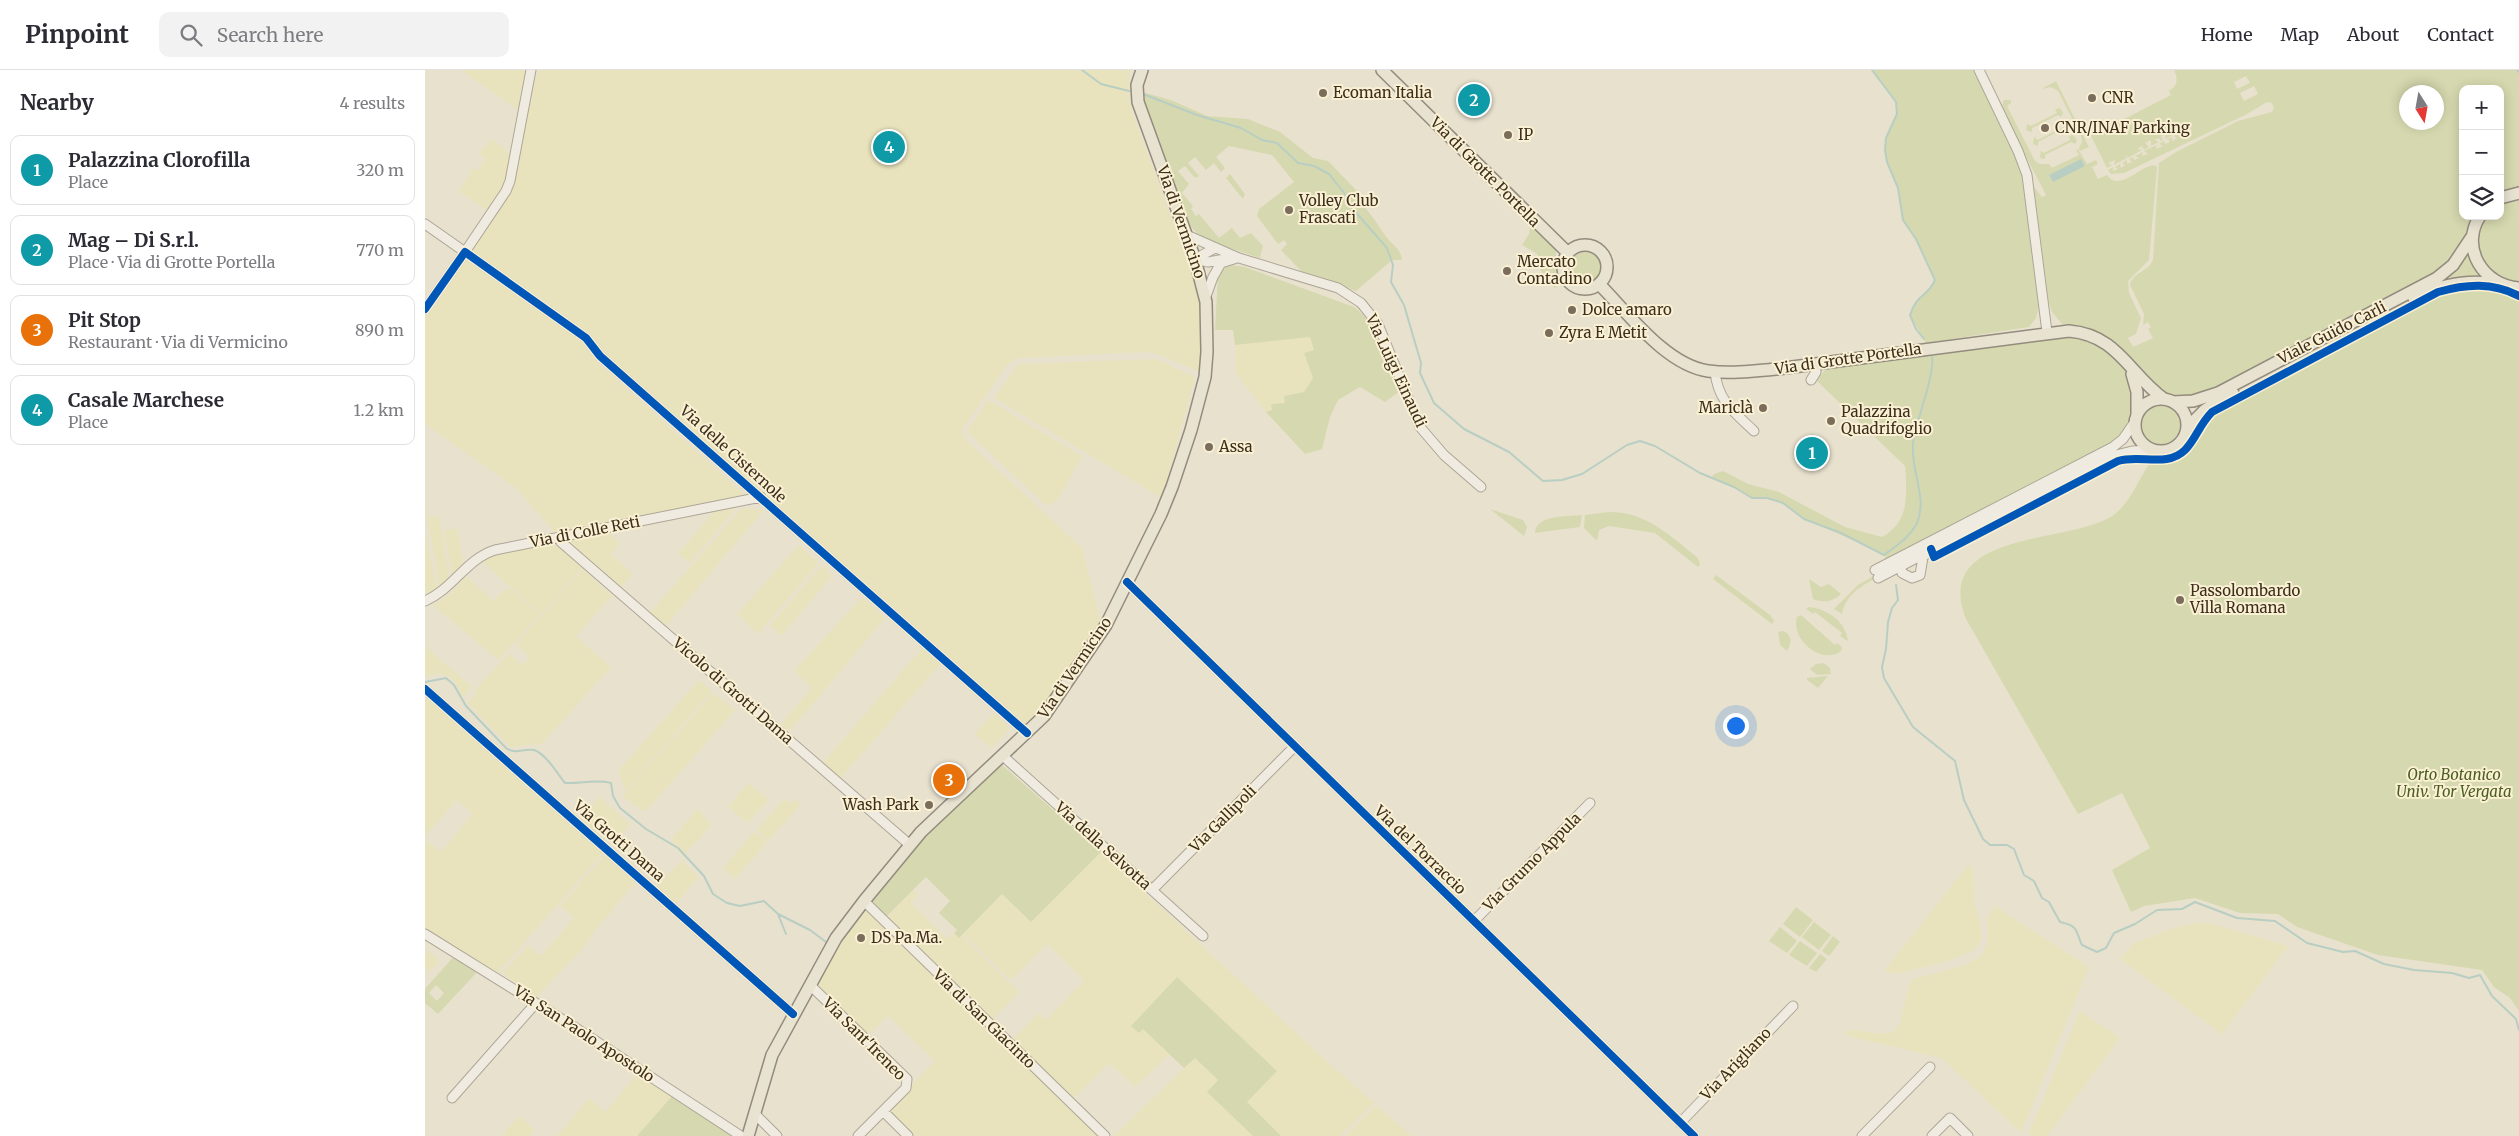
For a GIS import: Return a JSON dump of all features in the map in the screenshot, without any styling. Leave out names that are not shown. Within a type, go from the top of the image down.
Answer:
[{"type":"main road","name":"Via di Vermicino","points":[[748,1136],[770,1060],[793,1014],[836,938],[910,844],[932,820],[1044,716],[1099,636],[1165,506],[1195,417],[1207,361],[1205,299],[1187,235],[1138,102],[1136,88],[1142,70]]},
{"type":"main road","name":"Via di Grotte Portella","points":[[1382,70],[1568,253]]},
{"type":"main road","points":[[2504,197],[2519,193]]},
{"type":"main road","name":"Viale Guido Carli","points":[[2168,401],[2193,401],[2218,392],[2437,278],[2453,265],[2473,235],[2479,220]]},
{"type":"main road","points":[[2473,235],[2477,261],[2497,284]]},
{"type":"main road","points":[[1584,245],[1599,251],[1605,258],[1607,267],[1605,276],[1599,284],[1583,289],[1571,285],[1563,271],[1563,261],[1568,253],[1574,248],[1584,245]]},
{"type":"main road","name":"Viale Guido Carli","points":[[2187,428],[2202,413],[2223,398],[2420,295],[2464,282],[2479,281],[2517,289]]},
{"type":"main road","name":"Via di Grotte Portella","points":[[1599,284],[1673,357],[1694,368],[1715,372],[1761,370],[2047,332],[2069,331],[2090,335],[2105,342],[2121,355],[2145,384],[2168,401]]},
{"type":"main road","name":"Via di Grotte Portella","points":[[2121,355],[2137,387],[2136,420]]},
{"type":"main road","points":[[2157,400],[2168,401],[2184,412],[2187,428],[2181,442],[2175,448],[2159,452],[2151,450],[2140,441],[2135,427],[2136,420],[2143,406],[2157,400]]},
{"type":"street","points":[[425,309],[506,191],[510,181],[531,70]]},
{"type":"street","points":[[1979,70],[2018,151],[2027,175],[2047,332]]},
{"type":"street","name":"Via delle Cisternole","points":[[425,224],[586,338],[601,356],[1027,733]]},
{"type":"street","name":"Via Luigi Einaudi","points":[[1187,235],[1239,258],[1338,288],[1366,307],[1378,324],[1416,419],[1441,459],[1480,489]]},
{"type":"street","points":[[1195,259],[1215,248]]},
{"type":"street","name":"Via Luigi Einaudi","points":[[1195,259],[1208,262],[1239,258]]},
{"type":"street","points":[[1205,299],[1217,268],[1228,259]]},
{"type":"street","points":[[1811,380],[1816,372],[1816,364]]},
{"type":"street","points":[[1715,372],[1720,396],[1754,431]]},
{"type":"street","points":[[2136,420],[2126,435],[2113,447],[1908,553],[1877,574],[1900,566],[2112,456],[2131,450],[2151,450]]},
{"type":"street","name":"Via di Colle Reti","points":[[425,601],[442,592],[472,562],[486,553],[499,548],[757,500],[761,497]]},
{"type":"street","name":"Vicolo di Grotti Dama","points":[[559,537],[561,542],[597,574],[910,844]]},
{"type":"street","points":[[1908,553],[1900,566],[1901,572],[1906,576],[1918,576],[1922,570],[1923,557],[1931,549]]},
{"type":"street","name":"Via del Torraccio","points":[[1127,582],[1694,1136]]},
{"type":"street","name":"Via Grotti Dama","points":[[425,690],[793,1014]]},
{"type":"street","name":"Via Gallipoli","points":[[1153,890],[1294,747]]},
{"type":"street","name":"Via della Selvotta","points":[[1003,756],[1203,936]]},
{"type":"street","name":"Via Grumo Appula","points":[[1473,921],[1590,803]]},
{"type":"street","name":"Via di San Giacinto","points":[[864,901],[1105,1136]]},
{"type":"street","name":"Via San Paolo Apostolo","points":[[425,934],[536,1003],[741,1136]]},
{"type":"street","name":"Via Sant'Ireneo","points":[[810,985],[907,1079],[907,1086],[858,1136]]},
{"type":"street","points":[[452,1098],[536,1003]]},
{"type":"street","name":"Via Arigliano","points":[[1680,1123],[1793,1006]]},
{"type":"street","points":[[1862,1136],[1930,1067]]},
{"type":"street","points":[[883,1111],[908,1136]]},
{"type":"street","points":[[755,1114],[777,1136]]},
{"type":"street","points":[[1932,1136],[1950,1118],[1968,1136]]},
{"type":"shaded area","points":[[461,70],[523,70],[526,72],[518,110]]},
{"type":"shaded area","points":[[538,70],[1132,70],[1129,76],[1131,88],[1127,90],[1133,115],[1199,293],[1201,368],[1198,371],[1157,354],[1145,352],[1018,358],[1008,364],[962,430],[963,436],[967,441],[1082,548],[1101,625],[1028,731],[609,359],[591,338],[472,255],[470,250],[510,192]]},
{"type":"shaded area","points":[[492,139],[512,155],[507,184],[489,212],[459,191],[473,168],[479,170],[486,158],[478,153]]},
{"type":"shaded area","points":[[2081,159],[2085,166],[2053,182],[2049,175]]},
{"type":"shaded area","points":[[466,259],[575,332],[590,347],[599,364],[747,497],[556,534],[517,489],[425,424],[425,317]]},
{"type":"shaded area","points":[[1310,336],[1314,350],[1304,353],[1313,378],[1304,392],[1284,396],[1285,404],[1271,404],[1272,410],[1266,412],[1235,372],[1235,345]]},
{"type":"shaded area","points":[[1156,359],[1195,377],[1162,498],[994,398],[1018,364]]},
{"type":"shaded area","points":[[988,400],[1082,456],[1057,501],[1046,505],[967,432]]},
{"type":"shaded area","points":[[425,503],[430,518],[439,516],[449,575],[449,582],[440,590]]},
{"type":"shaded area","points":[[737,508],[689,563],[678,553],[714,512]]},
{"type":"shaded area","points":[[742,508],[764,510],[663,629],[648,615]]},
{"type":"shaded area","points":[[457,528],[464,567],[453,580],[444,531]]},
{"type":"shaded area","points":[[425,532],[437,589],[425,594]]},
{"type":"shaded area","points":[[609,532],[620,543],[611,554],[633,574],[618,590],[565,539]]},
{"type":"shaded area","points":[[556,541],[580,562],[582,568],[541,614],[481,561],[494,554]]},
{"type":"shaded area","points":[[799,545],[819,563],[758,634],[737,614]]},
{"type":"shaded area","points":[[822,565],[832,576],[781,636],[770,625]]},
{"type":"shaded area","points":[[583,569],[612,596],[576,636],[611,667],[542,744],[510,747],[468,703],[476,692],[474,691],[509,653],[522,665],[526,662],[529,657],[516,644]]},
{"type":"shaded area","points":[[466,576],[493,601],[508,587],[540,615],[498,660],[433,605],[451,593]]},
{"type":"shaded area","points":[[862,597],[885,618],[789,732],[781,724],[812,688],[794,671]]},
{"type":"shaded area","points":[[425,646],[472,687],[463,698],[458,687],[450,677],[440,674],[425,676]]},
{"type":"shaded area","points":[[923,647],[941,663],[839,780],[822,764]]},
{"type":"shaded area","points":[[699,680],[712,691],[625,791],[619,770]]},
{"type":"shaded area","points":[[713,693],[735,710],[645,812],[622,796]]},
{"type":"shaded area","points":[[425,694],[495,755],[493,757],[496,760],[499,759],[593,841],[593,844],[605,851],[496,975],[425,931],[425,841],[441,852],[473,814],[457,800],[425,836]]},
{"type":"shaded area","points":[[994,713],[1010,728],[991,748],[975,734]]},
{"type":"shaded area","points":[[748,783],[769,800],[747,823],[728,807]]},
{"type":"shaded area","points":[[599,797],[630,824],[613,845],[581,819]]},
{"type":"shaded area","points":[[784,799],[791,804],[795,799],[801,804],[768,841],[757,830]]},
{"type":"shaded area","points":[[698,809],[712,825],[685,854],[671,840]]},
{"type":"shaded area","points":[[754,832],[767,842],[735,879],[723,868]]},
{"type":"shaded area","points":[[1101,852],[1374,1103],[1339,1136],[1281,1136],[1247,1102],[1277,1070],[1143,1029],[1170,1054],[1135,1087],[1109,1063],[1072,1100],[1010,1042],[1039,1013],[1046,1020],[1084,981],[1047,944],[1011,980],[963,934],[1002,894],[1030,922]]},
{"type":"shaded area","points":[[605,855],[636,882],[589,938],[590,940],[535,999],[503,973],[528,945],[541,956],[574,918],[560,906]]},
{"type":"shaded area","points":[[682,860],[699,877],[675,904],[657,887]]},
{"type":"shaded area","points":[[1969,864],[1973,872],[1974,904],[1979,918],[1982,939],[1979,944],[1972,951],[1952,960],[1900,973],[1890,973],[1885,970]]},
{"type":"shaded area","points":[[913,890],[918,895],[911,903],[947,939],[954,933],[959,938],[962,936],[1019,992],[990,1022],[885,919]]},
{"type":"shaded area","points":[[1996,905],[2005,913],[2089,967],[2022,1130],[2018,1130],[1942,1058],[1844,1035],[1847,1031],[1854,1030],[1882,1034],[1893,1032],[1899,1026],[1909,986],[1913,979],[1966,965],[1982,955],[1988,940],[1987,919]]},
{"type":"shaded area","points":[[862,907],[868,908],[1099,1136],[910,1136],[887,1114],[891,1106],[935,1061],[888,1016],[867,1036],[813,985]]},
{"type":"shaded area","points":[[2197,923],[2213,924],[2288,946],[2222,1034],[2120,959],[2134,943],[2177,927]]},
{"type":"shaded area","points":[[429,951],[437,958],[438,963],[430,972],[425,967],[425,954]]},
{"type":"shaded area","points":[[2080,1011],[2120,1038],[2047,1136],[2033,1136],[2029,1133]]},
{"type":"shaded area","points":[[1194,1058],[1218,1080],[1207,1092],[1253,1136],[1114,1136]]},
{"type":"shaded area","points":[[639,1072],[673,1095],[637,1136],[557,1136],[589,1098],[605,1112]]},
{"type":"shaded area","points":[[1376,1105],[1408,1133],[1411,1136],[1345,1136]]},
{"type":"shaded area","points":[[519,1116],[534,1130],[529,1136],[502,1136]]},
{"type":"green space","points":[[1872,70],[1974,70],[2020,168],[2024,184],[2039,306],[2036,318],[2029,327],[1926,343],[1910,315],[1916,303],[1929,290],[1935,280],[1916,239],[1903,220],[1898,188],[1887,162],[1886,138],[1897,114],[1896,102]]},
{"type":"green space","points":[[2174,70],[2519,70],[2519,188],[2504,191],[2504,85],[2459,85],[2459,220],[2472,220],[2459,246],[2439,271],[2205,394],[2182,396],[2165,394],[2159,391],[2129,355],[2107,337],[2079,326],[2062,324],[2052,312],[2048,299],[2034,187],[2042,197],[2046,195],[2001,109],[2004,100],[2011,100],[2011,103],[2007,106],[2035,161],[2040,164],[2049,164],[2052,168],[2079,155],[2076,150],[2078,149],[2087,164],[2096,160],[2098,164],[2092,167],[2098,179],[2107,175],[2113,180],[2119,181],[2147,167],[2157,167],[2149,260],[2128,281],[2129,293],[2141,318],[2136,334],[2128,338],[2133,347],[2153,338],[2148,329],[2151,327],[2148,322],[2143,325],[2144,314],[2130,285],[2134,277],[2148,267],[2153,260],[2159,163],[2176,152],[2238,121],[2272,112],[2274,108],[2272,103],[2267,102],[2247,114],[2124,173],[2111,174],[2108,170],[2113,167],[2113,171],[2118,169],[2115,167],[2120,164],[2121,168],[2125,165],[2122,163],[2127,160],[2127,164],[2132,162],[2129,159],[2133,157],[2134,160],[2139,158],[2135,156],[2143,152],[2142,156],[2148,154],[2144,151],[2157,145],[2156,149],[2163,146],[2159,144],[2164,141],[2165,144],[2170,142],[2166,140],[2172,137],[2172,141],[2177,138],[2174,136],[2183,131],[2178,135],[2179,137],[2192,131],[2191,129],[2185,131],[2190,128],[2184,129],[2189,125],[2188,123],[2176,130],[2182,130],[2165,139],[2166,134],[2161,136],[2163,140],[2161,141],[2159,138],[2154,140],[2159,142],[2151,146],[2151,140],[2145,143],[2149,147],[2144,150],[2142,146],[2137,149],[2142,150],[2128,158],[2125,154],[2127,158],[2114,165],[2115,160],[2108,163],[2112,165],[2107,168],[2091,136],[2090,132],[2094,127],[2097,133],[2171,95],[2169,91],[2174,87],[2177,79]],"holes":[[[2246,76],[2250,83],[2237,89],[2234,82]],[[2254,86],[2258,94],[2244,101],[2240,93]]]},
{"type":"green space","points":[[2056,81],[2089,147],[2080,151],[2081,136],[2058,91],[2051,87],[2041,89]]},
{"type":"green space","points":[[1142,92],[1171,100],[1207,116],[1248,119],[1280,132],[1313,158],[1328,161],[1356,190],[1358,200],[1397,249],[1402,260],[1392,260],[1356,291],[1302,272],[1281,250],[1287,244],[1284,240],[1278,244],[1257,216],[1259,209],[1294,182],[1272,155],[1229,146],[1216,157],[1225,168],[1221,172],[1214,163],[1206,170],[1195,157],[1188,163],[1199,176],[1195,178],[1185,166],[1178,171],[1189,184],[1182,193],[1193,206],[1191,209],[1196,216],[1199,214],[1219,238],[1232,228],[1240,238],[1251,233],[1263,246],[1260,258],[1203,239],[1190,226],[1146,118]]},
{"type":"green space","points":[[2060,108],[2063,113],[2061,117],[2058,115],[2032,128],[2032,132],[2026,130],[2027,124],[2031,126],[2057,113],[2055,109]]},
{"type":"green space","points":[[2063,122],[2070,125],[2068,130],[2065,128],[2038,142],[2038,146],[2033,144],[2034,137],[2038,140],[2064,127]]},
{"type":"green space","points":[[2073,135],[2077,140],[2075,144],[2071,142],[2045,155],[2045,159],[2040,158],[2041,151],[2044,153],[2070,140],[2069,136]]},
{"type":"green space","points":[[1230,174],[1245,194],[1243,199],[1226,178]]},
{"type":"green space","points":[[2519,197],[2519,285],[2489,272],[2478,244],[2478,231],[2482,220],[2504,220],[2504,201]]},
{"type":"green space","points":[[1531,224],[1556,251],[1556,271],[1560,283],[1555,288],[1544,277],[1539,266],[1542,260],[1536,253],[1522,245],[1529,234]]},
{"type":"green space","points":[[1585,251],[1592,252],[1597,256],[1601,261],[1601,275],[1597,280],[1592,284],[1585,285],[1578,284],[1573,280],[1569,275],[1568,268],[1569,261],[1573,256],[1578,252]]},
{"type":"green space","points":[[2469,251],[2482,276],[2440,284],[2440,281]]},
{"type":"green space","points":[[1232,265],[1245,267],[1354,307],[1363,315],[1377,335],[1400,391],[1385,402],[1360,387],[1338,400],[1330,417],[1322,449],[1305,454],[1266,412],[1272,410],[1271,404],[1285,403],[1284,396],[1304,392],[1313,378],[1304,353],[1314,350],[1310,337],[1235,345],[1233,330],[1215,330],[1218,274],[1222,268]]},
{"type":"green space","name":"Orto Botanico Univ. Tor Vergata","points":[[2474,287],[2495,289],[2519,298],[2519,1011],[2510,998],[2494,987],[2482,970],[2378,955],[2297,927],[2278,914],[2240,913],[2195,898],[2144,906],[2131,912],[2112,870],[2150,848],[2122,793],[2078,814],[1966,619],[1961,590],[1968,569],[1986,555],[2010,545],[2038,537],[2092,525],[2112,516],[2124,505],[2150,463],[2178,457],[2182,454],[2188,449],[2206,420],[2219,409],[2429,298],[2454,289]]},
{"type":"green space","points":[[2070,336],[2088,341],[2106,350],[2115,356],[2128,371],[2132,387],[2132,413],[2120,435],[2108,444],[1886,560],[1884,555],[1874,549],[1804,519],[1783,503],[1767,498],[1752,498],[1734,487],[1711,478],[1714,474],[1723,471],[1748,484],[1779,492],[1845,527],[1882,537],[1898,523],[1905,506],[1905,466],[1816,380],[1826,369],[1955,350]]},
{"type":"green space","points":[[2162,402],[2175,406],[2181,412],[2185,425],[2181,438],[2175,444],[2162,448],[2149,444],[2143,438],[2139,425],[2143,412],[2149,406]]},
{"type":"green space","points":[[1490,509],[1523,520],[1527,527],[1524,536]]},
{"type":"green space","points":[[1609,512],[1635,516],[1657,527],[1698,558],[1700,565],[1698,567],[1655,533],[1609,526],[1599,530],[1597,541],[1584,528],[1585,515]]},
{"type":"green space","points":[[1582,515],[1580,527],[1535,533],[1537,527],[1546,519]]},
{"type":"green space","points":[[1880,572],[1888,572],[1853,593],[1844,606],[1842,614],[1834,609],[1858,585]]},
{"type":"green space","points":[[1716,575],[1770,615],[1774,621],[1772,624],[1713,579]]},
{"type":"green space","points":[[1809,579],[1821,587],[1829,584],[1841,594],[1835,599],[1828,601],[1813,599]]},
{"type":"green space","points":[[1809,607],[1823,610],[1840,622],[1847,634],[1848,641],[1840,636],[1842,633],[1815,612],[1813,614],[1806,609]]},
{"type":"green space","points":[[1801,615],[1835,645],[1837,643],[1842,647],[1841,651],[1833,655],[1825,655],[1809,648],[1798,634],[1797,617]]},
{"type":"green space","points":[[1783,631],[1790,637],[1790,645],[1787,651],[1780,645],[1778,632]]},
{"type":"green space","points":[[1824,663],[1830,668],[1831,674],[1817,675],[1810,669],[1816,664]]},
{"type":"green space","points":[[1828,676],[1818,688],[1807,680],[1807,678]]},
{"type":"green space","points":[[1002,765],[1101,852],[1031,922],[1002,894],[959,938],[954,933],[957,930],[939,913],[950,901],[926,877],[884,919],[872,906],[870,898],[911,848]]},
{"type":"green space","points":[[1796,907],[1813,920],[1800,937],[1783,924]]},
{"type":"green space","points":[[1814,922],[1831,935],[1819,950],[1802,937]]},
{"type":"green space","points":[[1780,927],[1797,941],[1787,953],[1769,941]]},
{"type":"green space","points":[[1833,936],[1840,942],[1829,956],[1822,951]]},
{"type":"green space","points":[[1800,941],[1817,953],[1807,966],[1789,955]]},
{"type":"green space","points":[[1820,954],[1827,959],[1816,972],[1809,968]]},
{"type":"green space","points":[[455,955],[479,970],[438,1014],[425,1003],[425,989]],"holes":[[[436,985],[444,993],[437,1001],[429,993]]]},
{"type":"green space","points":[[1177,977],[1277,1071],[1247,1102],[1281,1136],[1253,1136],[1207,1092],[1218,1080],[1195,1058],[1184,1068],[1143,1029],[1139,1033],[1131,1026]]},
{"type":"green space","points":[[673,1095],[734,1136],[637,1136]]},
{"type":"waterway","points":[[1082,70],[1101,84],[1129,91]]},
{"type":"waterway","points":[[1872,70],[1896,102],[1897,114],[1886,138],[1887,162],[1898,188],[1903,220],[1916,239],[1935,280],[1929,290],[1916,303],[1910,315],[1916,329],[1924,339]]},
{"type":"waterway","points":[[1143,94],[1197,115],[1241,128],[1262,140],[1277,143],[1298,163],[1314,166],[1329,174],[1345,194],[1352,208],[1387,248],[1393,265],[1391,282],[1404,305],[1421,363],[1420,373],[1434,403],[1464,429],[1509,452],[1543,481],[1562,480],[1582,474],[1627,445],[1640,441],[1655,446],[1700,473],[1734,487],[1752,498],[1767,498],[1783,503],[1804,519],[1841,533],[1884,555],[1911,533],[1920,513],[1921,503],[1914,463],[1913,443],[1931,375],[1932,357]]},
{"type":"waterway","points":[[1896,585],[1898,600],[1892,608],[1888,622],[1886,649],[1882,667],[1884,678],[1913,727],[1955,761],[1964,800],[1983,839],[1990,845],[2007,845],[2014,849],[2024,875],[2034,881],[2042,898],[2049,902],[2060,922],[2070,925],[2075,929],[2082,945],[2097,952],[2106,948],[2114,933],[2135,924],[2157,910],[2182,909],[2195,902],[2237,918],[2275,921],[2307,943],[2343,952],[2355,951],[2384,964],[2414,970],[2452,973],[2469,978],[2480,975],[2492,996],[2516,1019],[2519,1030]]},
{"type":"waterway","points":[[425,682],[446,678],[454,685],[466,706],[506,748],[513,751],[534,750],[538,752],[547,760],[565,783],[599,781],[611,783],[613,796],[620,808],[646,829],[678,848],[704,876],[713,894],[727,903],[740,906],[764,901],[778,914],[810,930],[826,942]]},
{"type":"waterway","points":[[778,914],[786,934]]},
{"type":"cycle path","points":[[425,309],[465,252],[586,338],[600,356],[1027,733]]},
{"type":"cycle path","points":[[1931,549],[1934,557],[2118,461],[2126,459],[2162,460],[2178,455],[2189,446],[2212,412],[2438,292],[2459,287],[2489,286],[2509,291],[2519,296]]},
{"type":"cycle path","points":[[1127,582],[1694,1136]]},
{"type":"cycle path","points":[[425,689],[793,1014]]},
{"type":"place","name":"Ecoman Italia","points":[[1323,93]]},
{"type":"place","name":"CNR","points":[[2092,98]]},
{"type":"place","name":"Mag – Di S.r.l.","points":[[1474,100]]},
{"type":"place","name":"CNR/INAF Parking","points":[[2045,128]]},
{"type":"place","name":"IP","points":[[1508,135]]},
{"type":"place","name":"Casale Marchese","points":[[889,147]]},
{"type":"place","name":"Volley Club Frascati","points":[[1289,210]]},
{"type":"place","name":"Mercato Contadino","points":[[1507,271]]},
{"type":"place","name":"Dolce amaro","points":[[1572,310]]},
{"type":"place","name":"Zyra E Metit","points":[[1549,333]]},
{"type":"place","name":"Mariclà","points":[[1763,408]]},
{"type":"place","name":"Palazzina Quadrifoglio","points":[[1831,421]]},
{"type":"place","name":"Assa","points":[[1209,447]]},
{"type":"place","name":"Palazzina Clorofilla","points":[[1812,453]]},
{"type":"place","name":"Passolombardo Villa Romana","points":[[2180,600]]},
{"type":"place","name":"Pit Stop","points":[[949,780]]},
{"type":"place","name":"Wash Park","points":[[929,805]]},
{"type":"place","name":"DS Pa.Ma.","points":[[861,938]]}]
